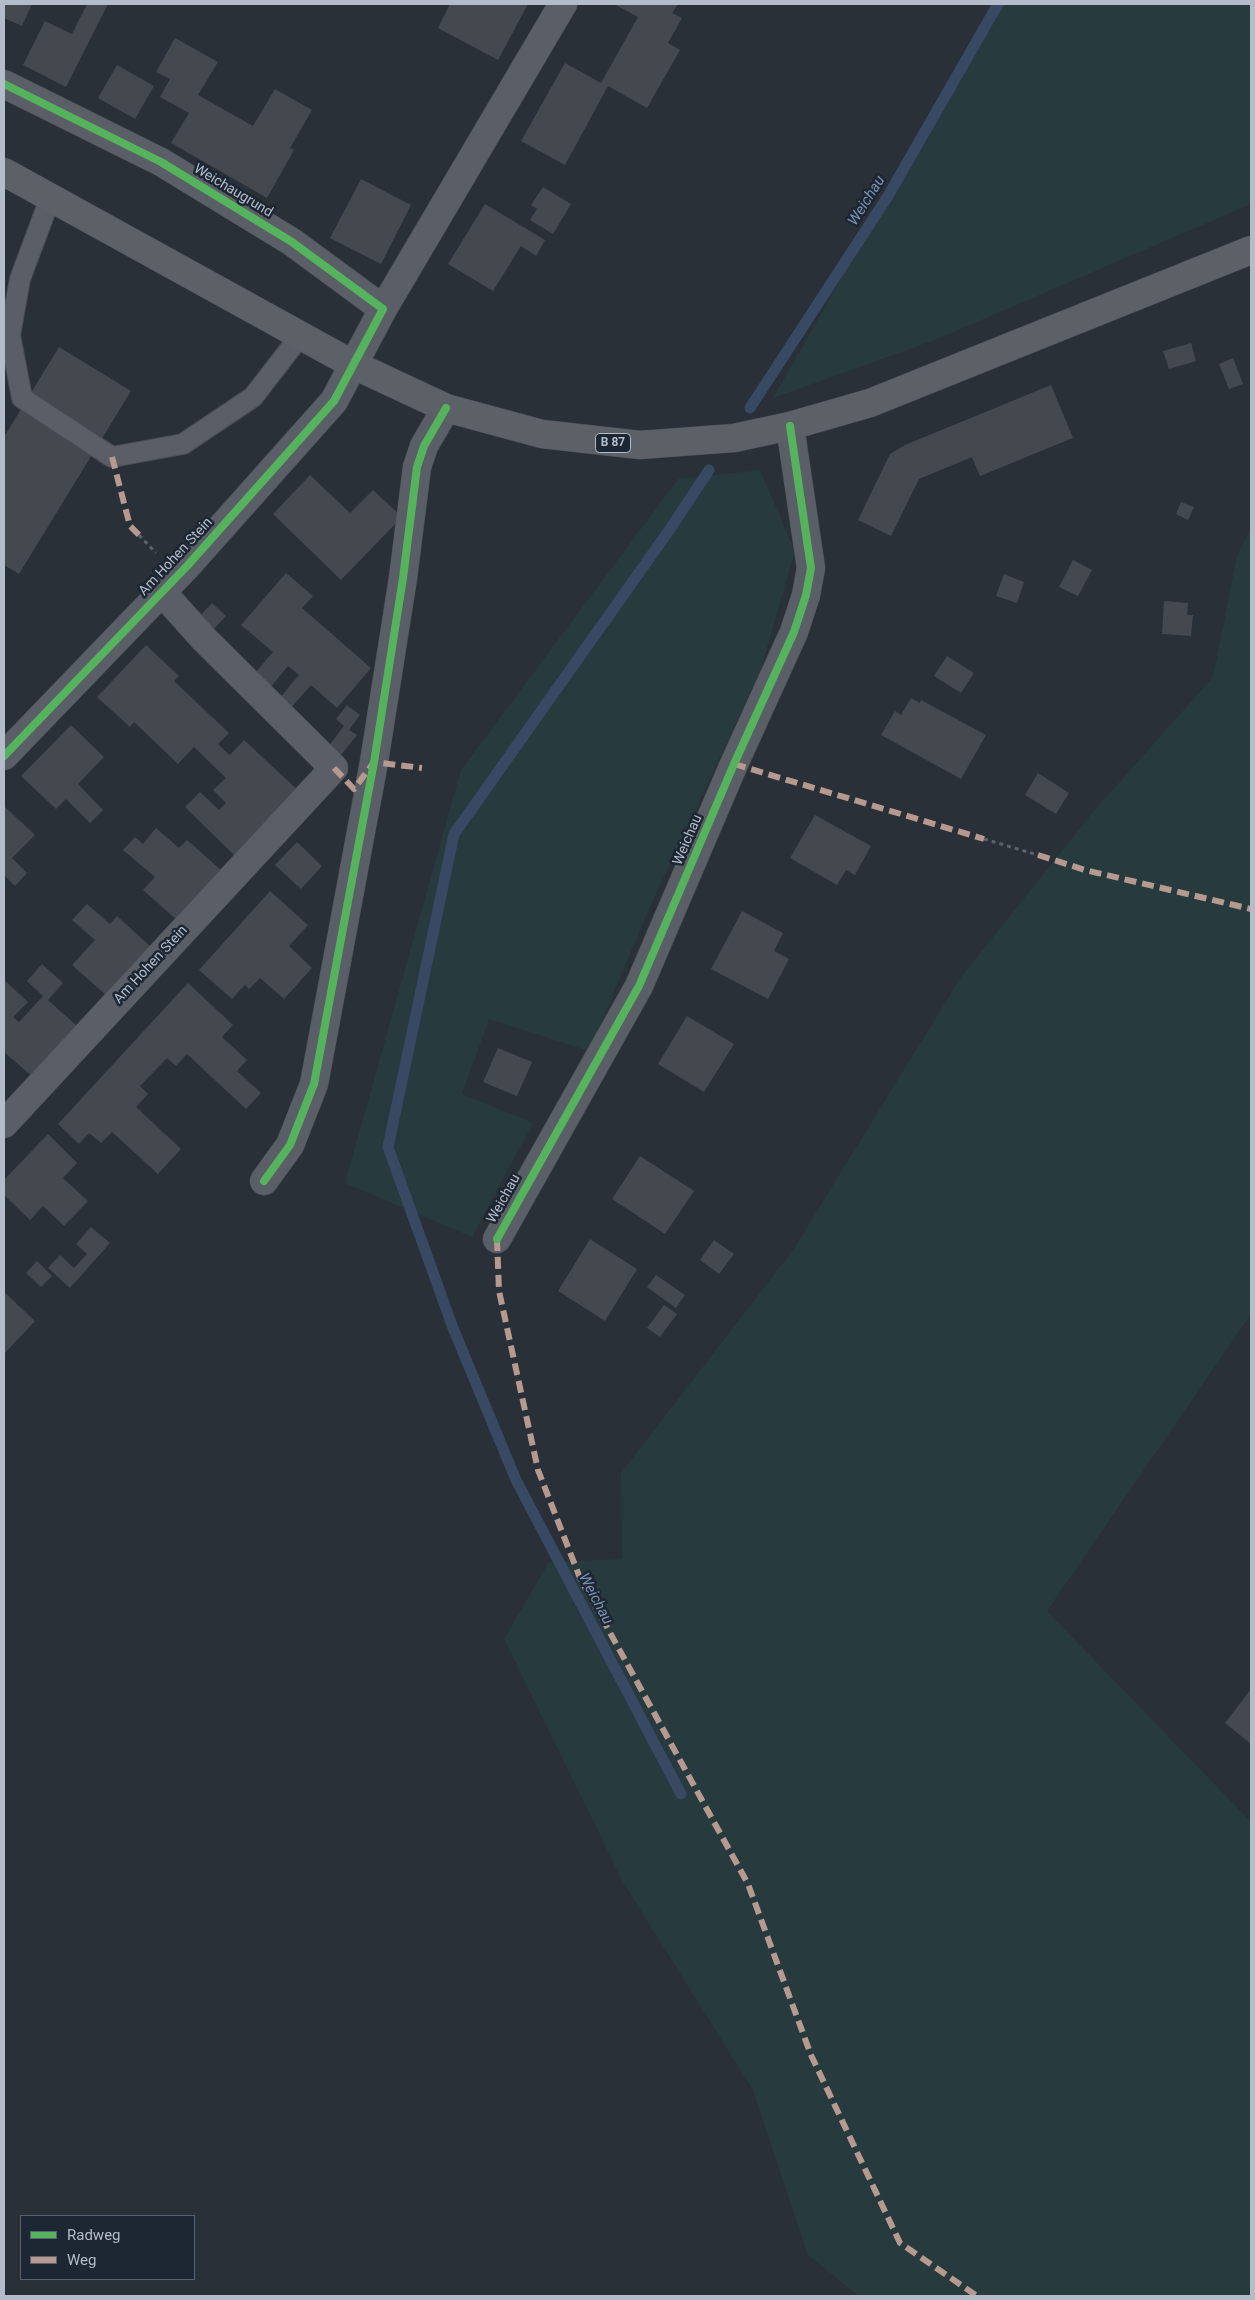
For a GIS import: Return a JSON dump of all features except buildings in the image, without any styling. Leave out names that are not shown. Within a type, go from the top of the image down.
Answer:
[{"type":"main road","name":"B 87","points":[[4,172],[51,196],[354,365],[446,408],[542,434],[640,445],[734,438],[790,426],[870,403],[1251,250]]},
{"type":"street","points":[[354,365],[383,309],[563,4]]},
{"type":"street","name":"Weichaugrund","points":[[4,84],[161,162],[292,242],[383,309]]},
{"type":"street","name":"Am Hohen Stein","points":[[4,756],[162,591],[334,401],[354,365]]},
{"type":"street","points":[[264,1181],[290,1145],[314,1084],[374,762],[403,578],[417,467],[424,446],[446,408]]},
{"type":"street","name":"Weichau","points":[[496,1239],[639,986],[734,764],[794,632],[806,595],[811,568],[790,426]]},
{"type":"street","name":"Am Hohen Stein","points":[[4,1124],[334,768],[204,639],[162,591]]},
{"type":"lane","points":[[51,196],[20,279],[10,335],[22,398],[112,457],[183,444],[253,397],[301,335]]},
{"type":"path","points":[[984,839],[1038,855]]},
{"type":"green space","points":[[998,4],[1251,4],[1251,204],[935,340],[773,398]]},
{"type":"green space","points":[[760,470],[795,551],[760,672],[652,902],[589,1051],[489,1019],[462,1094],[533,1123],[472,1237],[345,1183],[461,770],[678,479]]},
{"type":"green space","points":[[1251,528],[1251,1314],[1047,1611],[1251,1822],[1251,2296],[859,2296],[808,2255],[753,2090],[623,1882],[504,1639],[549,1562],[622,1559],[621,1473],[793,1250],[961,977],[1093,812],[1213,677],[1237,556]]},
{"type":"waterway","name":"Weichau","points":[[750,408],[888,196],[998,4]]},
{"type":"waterway","name":"Weichau","points":[[681,1794],[516,1480],[453,1328],[388,1147],[454,834],[670,529],[709,470]]},
{"type":"marked path","points":[[112,457],[130,526],[139,535]]},
{"type":"marked path","points":[[334,768],[354,789],[374,762],[422,768]]},
{"type":"marked path","points":[[734,764],[984,839]]},
{"type":"marked path","points":[[1038,855],[1085,870],[1251,909]]},
{"type":"marked path","points":[[497,1239],[499,1291],[538,1470],[580,1578],[748,1884],[811,2055],[900,2243],[977,2296]]},
{"type":"cycle path","points":[[4,84],[161,162],[292,242],[383,309],[334,401],[187,566],[4,756]]},
{"type":"cycle path","points":[[264,1181],[290,1145],[314,1084],[374,762],[403,578],[417,467],[424,446],[446,408]]},
{"type":"cycle path","points":[[497,1239],[639,986],[734,764],[794,632],[806,595],[811,568],[790,426]]}]
